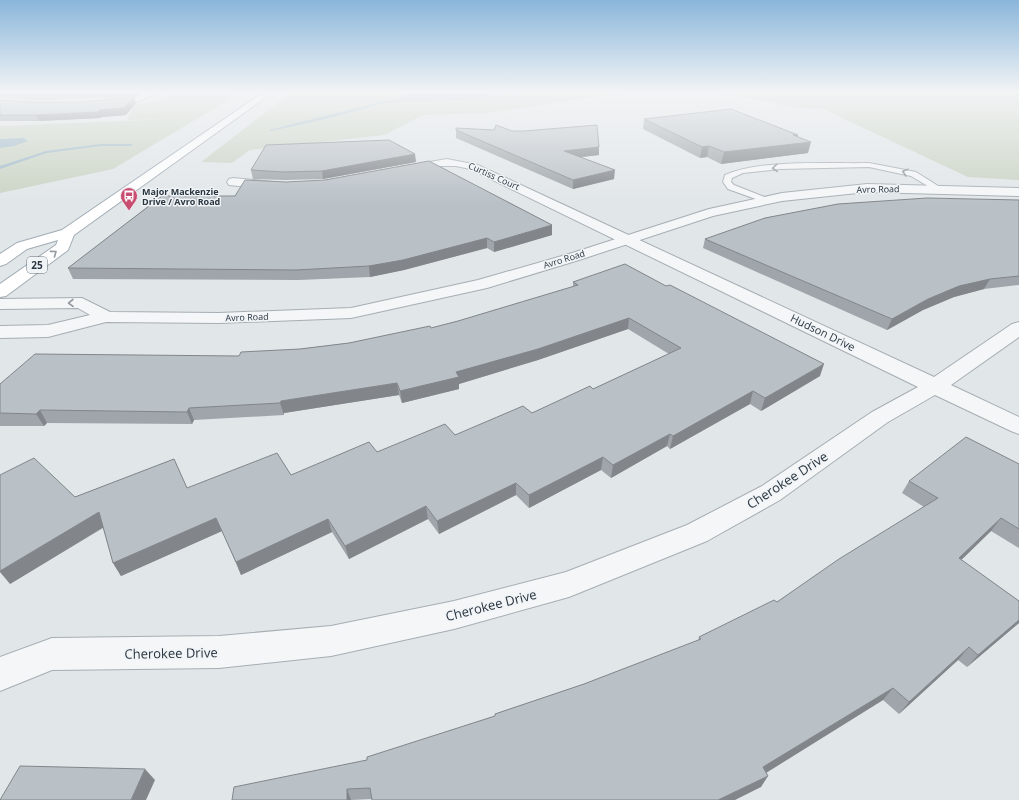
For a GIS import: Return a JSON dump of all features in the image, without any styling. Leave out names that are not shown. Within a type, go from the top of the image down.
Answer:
[{"type":"main road","name":"25","points":[[0,261],[22,246],[67,233],[216,129]]},
{"type":"main road","name":"25","points":[[0,292],[63,246],[67,233]]},
{"type":"street","name":"Curtiss Court","points":[[392,171],[433,163],[465,163],[626,238]]},
{"type":"street","points":[[233,182],[287,186]]},
{"type":"street","name":"Avro Road","points":[[0,332],[48,331],[106,317],[219,318],[351,313],[481,284],[574,257],[626,238],[709,213],[764,200],[834,190],[867,188],[1019,192]]},
{"type":"street","name":"Hudson Drive","points":[[626,238],[1019,426]]},
{"type":"street","name":"Avro Road","points":[[0,304],[82,303],[106,317]]},
{"type":"street","name":"Cherokee Drive","points":[[0,674],[52,654],[220,652],[331,641],[454,614],[569,584],[697,533],[771,493],[880,416],[935,386],[1019,328]]},
{"type":"lane","points":[[764,200],[731,187],[727,182],[728,177],[741,171],[861,165],[884,167],[913,174],[939,189]]},
{"type":"green space","points":[[0,129],[179,129],[113,169],[0,193]]},
{"type":"green space","points":[[243,129],[395,129],[384,135],[250,150],[232,163],[201,162]]},
{"type":"green space","points":[[866,129],[1019,129],[1019,180],[968,177]]},
{"type":"water","points":[[23,138],[28,141],[14,146],[0,148],[0,139]]},
{"type":"building","points":[[456,129],[597,129],[599,147],[564,151],[615,170],[573,180]]},
{"type":"building","points":[[665,129],[783,129],[811,142],[724,152],[709,146],[702,147]]},
{"type":"building","points":[[389,140],[415,154],[322,171],[283,172],[251,170],[266,145]]},
{"type":"building","points":[[429,161],[552,225],[494,242],[487,238],[403,260],[369,266],[296,270],[68,268],[162,196],[235,196],[245,180],[286,182],[325,180]]},
{"type":"building","points":[[927,198],[1019,200],[1019,276],[990,279],[959,286],[928,299],[892,319],[705,239],[765,218],[838,204]]},
{"type":"building","points":[[625,264],[666,286],[670,285],[824,364],[765,398],[753,391],[673,436],[670,434],[613,465],[603,457],[529,495],[516,483],[437,521],[426,506],[345,546],[328,519],[236,562],[216,518],[113,563],[99,512],[0,571],[0,475],[34,458],[75,497],[174,459],[187,488],[277,453],[291,475],[369,442],[377,452],[445,424],[455,435],[523,406],[532,413],[590,386],[593,389],[681,348],[629,318],[538,349],[456,372],[459,377],[400,391],[397,383],[281,401],[280,403],[189,408],[187,412],[40,410],[36,414],[0,413],[0,384],[35,354],[239,356],[241,352],[300,349],[349,343],[430,326],[431,328],[458,321],[578,285],[573,282]]},
{"type":"building","points":[[966,437],[1019,464],[1019,529],[1001,518],[959,558],[1019,601],[1019,620],[978,655],[969,647],[909,702],[893,688],[763,767],[768,776],[718,800],[372,800],[370,788],[347,789],[347,800],[232,800],[234,787],[367,760],[367,757],[495,716],[495,714],[584,684],[701,639],[699,637],[774,600],[777,602],[839,559],[938,498],[909,481]]},
{"type":"building","points":[[20,766],[145,769],[131,800],[0,800]]},
{"type":"waterway","points":[[0,168],[46,152],[101,145],[131,145]]},
{"type":"place","name":"Major Mackenzie Drive / Avro Road","points":[[129,211]]}]
